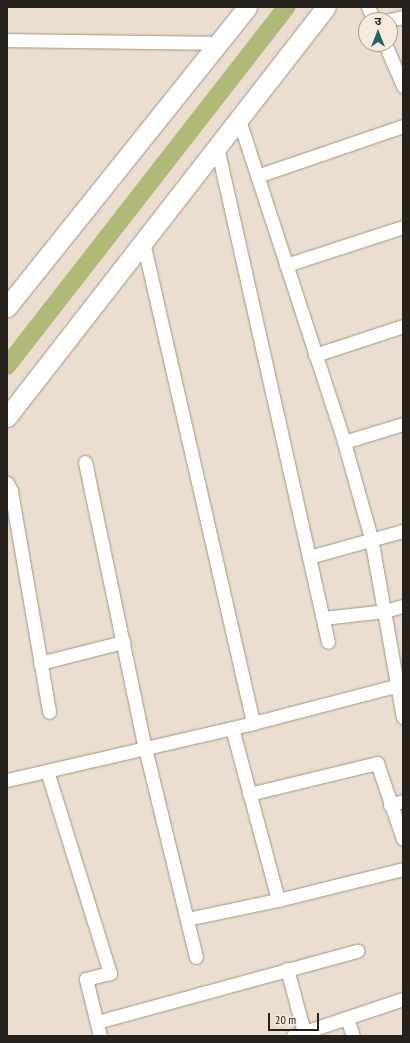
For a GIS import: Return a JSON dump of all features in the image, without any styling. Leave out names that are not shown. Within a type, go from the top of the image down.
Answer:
[{"type":"street","points":[[7,307],[247,7]]},
{"type":"street","points":[[7,417],[326,7]]},
{"type":"street","points":[[7,40],[217,43]]},
{"type":"street","points":[[388,52],[403,86]]},
{"type":"street","points":[[239,120],[344,442],[371,538],[400,685],[403,717]]},
{"type":"street","points":[[257,176],[403,126]]},
{"type":"street","points":[[217,147],[328,642]]},
{"type":"street","points":[[286,265],[403,227]]},
{"type":"street","points":[[143,242],[253,723]]},
{"type":"street","points":[[315,355],[403,326]]},
{"type":"street","points":[[344,442],[403,424]]},
{"type":"street","points":[[84,462],[145,748],[196,957]]},
{"type":"street","points":[[7,483],[11,491],[49,712]]},
{"type":"street","points":[[309,557],[371,538],[403,531]]},
{"type":"street","points":[[323,618],[385,611],[403,606]]},
{"type":"street","points":[[40,663],[123,642]]},
{"type":"street","points":[[7,780],[253,723],[400,685]]},
{"type":"street","points":[[232,728],[278,900]]},
{"type":"street","points":[[249,794],[377,763],[390,805],[403,839]]},
{"type":"street","points":[[47,771],[110,973],[86,979],[100,1036]]},
{"type":"street","points":[[390,805],[403,801]]},
{"type":"street","points":[[187,919],[278,900],[403,869]]},
{"type":"street","points":[[97,1022],[357,951]]},
{"type":"street","points":[[287,969],[298,1034],[403,999]]},
{"type":"street","points":[[347,1018],[353,1036]]},
{"type":"waterway","points":[[7,366],[286,7]]}]
